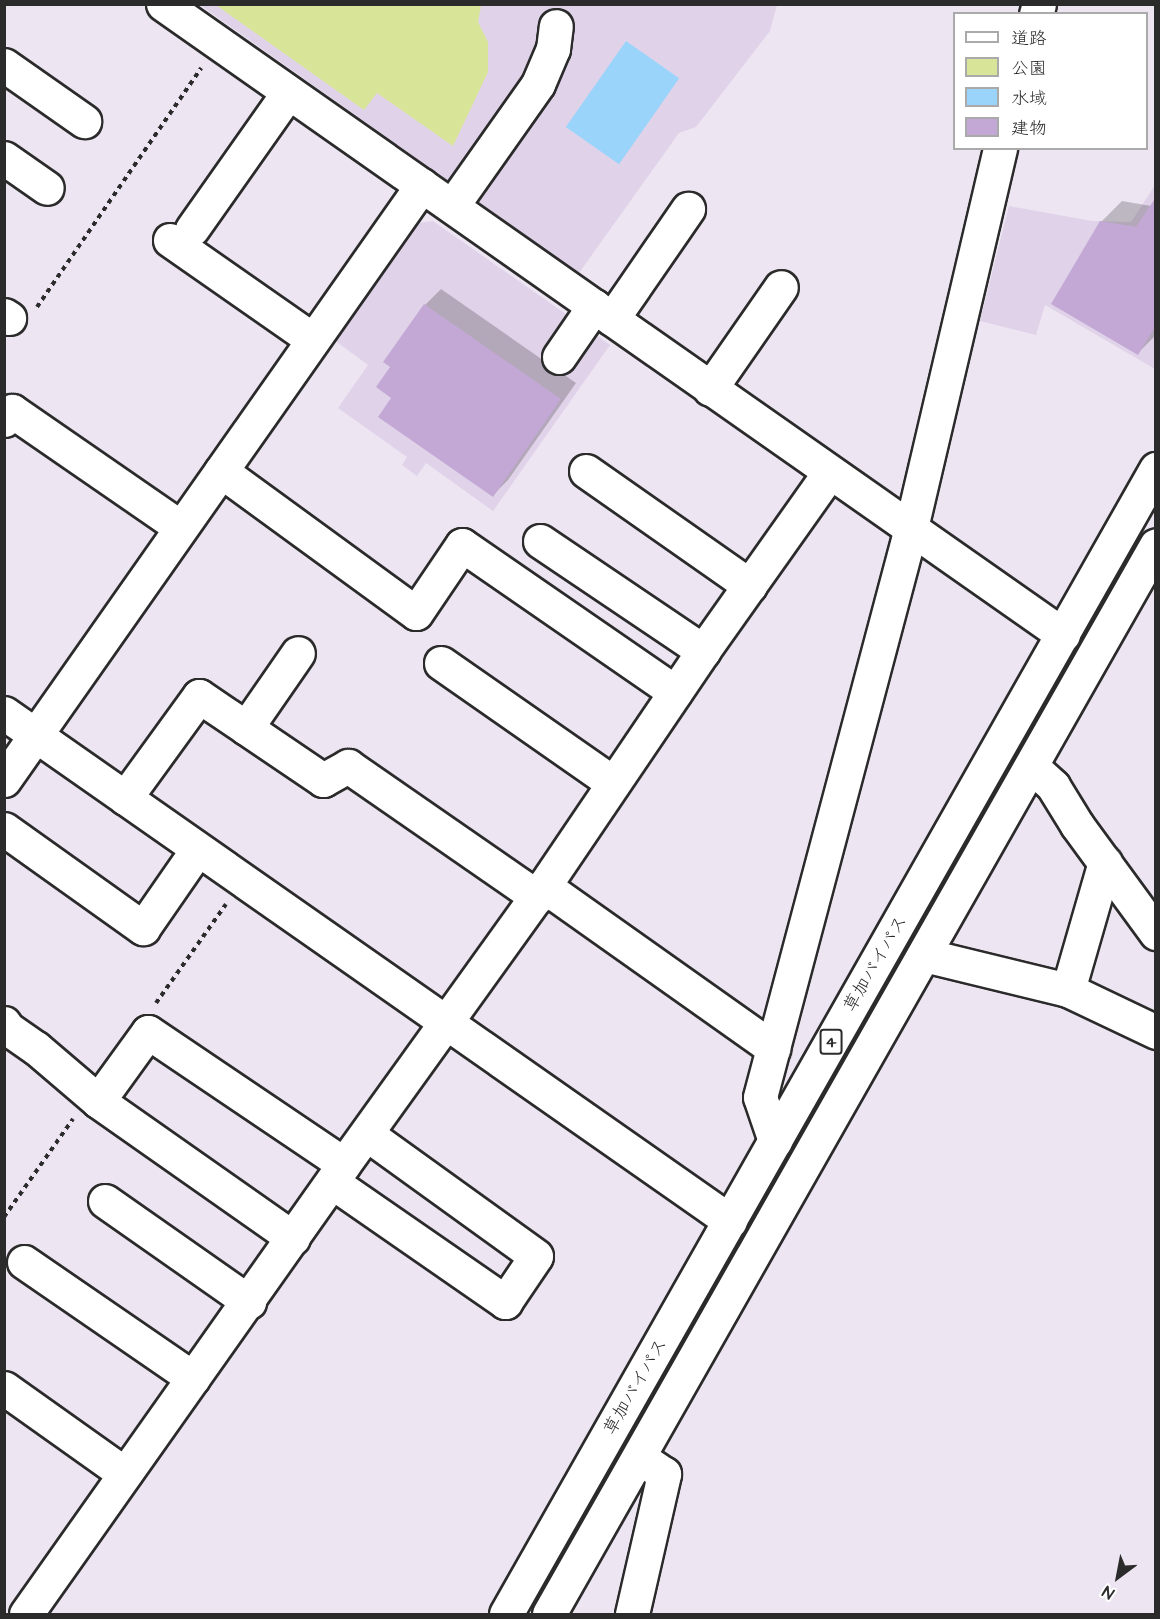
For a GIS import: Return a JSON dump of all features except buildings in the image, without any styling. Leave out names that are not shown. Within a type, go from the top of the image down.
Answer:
[{"type":"main road","points":[[163,4],[1063,635]]},
{"type":"main road","points":[[452,206],[538,84],[553,50],[556,26]]},
{"type":"main road","points":[[4,64],[84,120]]},
{"type":"main road","points":[[288,93],[181,235],[312,339]]},
{"type":"main road","points":[[775,1140],[760,1097],[911,528],[1000,150]]},
{"type":"main road","points":[[4,158],[47,188]]},
{"type":"main road","points":[[4,780],[312,339],[347,314],[422,185]]},
{"type":"main road","points":[[559,357],[603,313],[688,208]]},
{"type":"main road","points":[[710,389],[781,287]]},
{"type":"main road","points":[[4,420],[12,411],[180,527]]},
{"type":"main road","name":"草加バイパス","points":[[506,1614],[1063,635],[1155,469]]},
{"type":"main road","points":[[221,471],[416,613],[462,545],[675,692]]},
{"type":"main road","points":[[586,471],[750,586]]},
{"type":"main road","points":[[26,1614],[249,1302],[338,1173],[541,892],[703,651],[829,473]]},
{"type":"main road","points":[[540,541],[703,651]]},
{"type":"main road","name":"草加バイパス","points":[[549,1614],[1155,545]]},
{"type":"main road","points":[[246,728],[298,653]]},
{"type":"main road","points":[[441,663],[613,783]]},
{"type":"main road","points":[[125,798],[199,696],[323,780],[348,766],[773,1048]]},
{"type":"main road","points":[[4,713],[730,1221]]},
{"type":"main road","points":[[1031,766],[1053,786],[1155,933]]},
{"type":"main road","points":[[4,829],[143,928],[197,850]]},
{"type":"main road","points":[[1068,990],[1106,862]]},
{"type":"main road","points":[[924,955],[1068,990],[1155,1032]]},
{"type":"main road","points":[[4,1023],[7,1028],[36,1048],[98,1101],[293,1238]]},
{"type":"main road","points":[[98,1101],[148,1032],[338,1173],[505,1302],[536,1256],[368,1134]]},
{"type":"main road","points":[[105,1201],[249,1302]]},
{"type":"main road","points":[[24,1262],[193,1378]]},
{"type":"main road","points":[[4,1388],[125,1474]]},
{"type":"main road","points":[[632,1614],[664,1474],[639,1457]]},
{"type":"path","points":[[15,317],[202,66]]},
{"type":"shaded area","points":[[200,5],[777,5],[770,31],[696,127],[679,133],[579,273]]},
{"type":"shaded area","points":[[1155,185],[1155,369],[1045,305],[1036,335],[980,321],[1009,206],[1092,221],[1131,222]]},
{"type":"shaded area","points":[[433,221],[610,345],[493,511],[426,463],[417,476],[402,465],[407,457],[338,408],[368,365],[330,337],[409,224]]},
{"type":"green space","points":[[216,5],[481,5],[478,22],[488,42],[488,72],[453,146],[377,93],[364,110]]},
{"type":"water","points":[[626,41],[679,78],[619,164],[566,127]]}]
